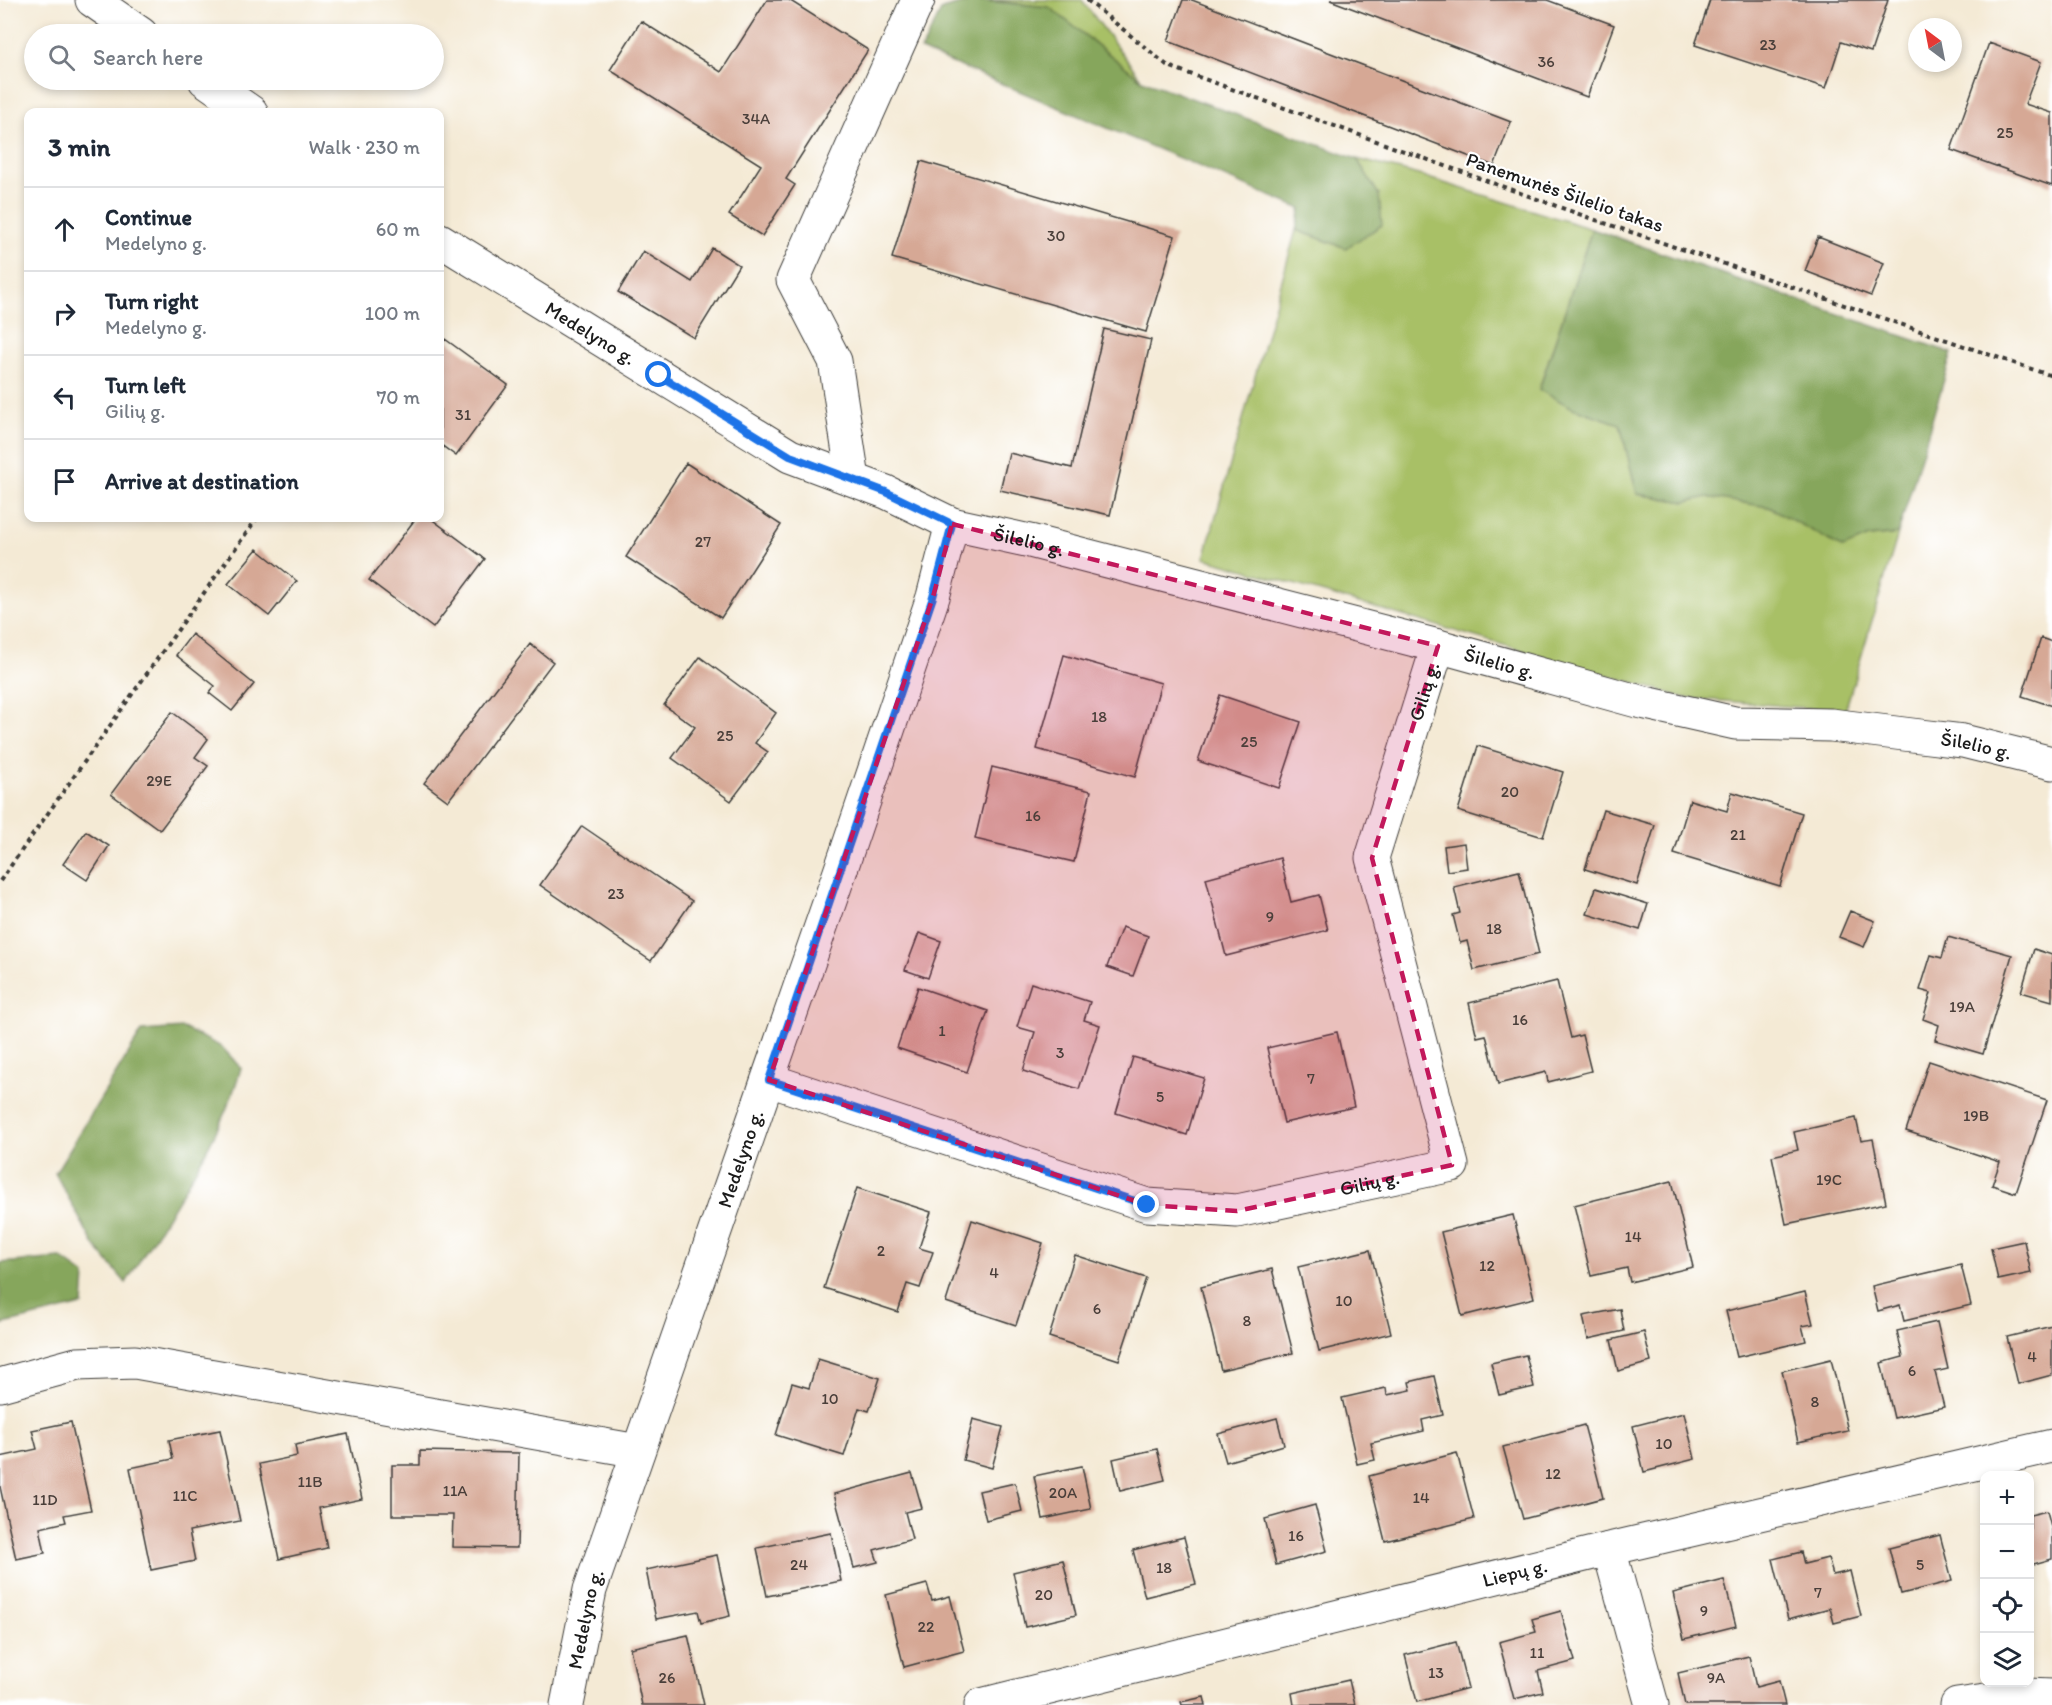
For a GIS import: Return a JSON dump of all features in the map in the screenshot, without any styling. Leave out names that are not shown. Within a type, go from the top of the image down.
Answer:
[{"type":"street","points":[[92,0],[127,24]]},
{"type":"street","points":[[853,479],[835,361],[793,280],[918,0]]},
{"type":"street","points":[[219,90],[245,108]]},
{"type":"street","name":"Medelyno g.","points":[[444,242],[790,456],[853,479],[952,524],[930,608],[769,1080],[590,1590],[567,1705]]},
{"type":"street","name":"Šilelio g.","points":[[952,524],[1030,541],[1438,646],[1637,701],[1736,723],[1831,725],[1963,741],[2052,763]]},
{"type":"street","name":"Gilių g.","points":[[769,1080],[1147,1205],[1237,1211],[1452,1165],[1372,858],[1438,646]]},
{"type":"street","points":[[0,1385],[77,1364],[135,1362],[638,1451]]},
{"type":"street","name":"Liepų g.","points":[[981,1705],[1609,1549],[2052,1446]]},
{"type":"street","points":[[1609,1549],[1652,1705]]},
{"type":"street","points":[[1957,1705],[2027,1695],[2052,1696]]},
{"type":"path","name":"Panemunės Šilelio takas","points":[[1087,0],[1168,66],[1587,217],[2052,376]]},
{"type":"path","points":[[0,881],[254,522]]},
{"type":"highlighted area","points":[[952,524],[1438,646],[1372,858],[1452,1165],[1237,1211],[1147,1205],[769,1080],[933,597]]},
{"type":"green space","points":[[974,0],[1049,7],[1142,80],[1357,159],[1379,195],[1382,225],[1346,248],[1296,230],[1301,209],[921,50],[942,9]]},
{"type":"green space","points":[[989,0],[1082,0],[1142,80],[1049,7]]},
{"type":"green space","points":[[1357,159],[1412,173],[1592,229],[1539,389],[1573,408],[1620,424],[1637,494],[1686,502],[1707,497],[1769,507],[1843,547],[1869,537],[1898,534],[1845,711],[1686,698],[1204,558],[1296,230],[1346,248],[1379,195]]},
{"type":"green space","points":[[1592,229],[1952,353],[1898,534],[1869,537],[1843,548],[1769,507],[1707,497],[1686,502],[1637,494],[1620,424],[1573,408],[1539,390]]},
{"type":"green space","points":[[183,1028],[222,1047],[241,1068],[232,1096],[206,1151],[126,1283],[94,1245],[55,1173],[142,1031]]},
{"type":"green space","points":[[61,1258],[85,1275],[83,1305],[0,1325],[0,1263]]},
{"type":"building","points":[[767,0],[789,0],[868,50],[786,179],[795,185],[762,236],[729,215],[761,165],[610,70],[641,21],[721,72]]},
{"type":"building","points":[[1183,0],[1192,0],[1511,122],[1494,166],[1168,41]]},
{"type":"building","points":[[1330,0],[1547,0],[1614,25],[1587,97]]},
{"type":"building","points":[[1710,0],[1888,0],[1871,52],[1841,42],[1826,88],[1695,45]]},
{"type":"building","points":[[1989,43],[2041,62],[2025,104],[2052,113],[2052,186],[1951,150]]},
{"type":"building","points":[[921,161],[1175,236],[1146,332],[892,258]]},
{"type":"building","points":[[1818,237],[1884,263],[1871,296],[1805,271]]},
{"type":"building","points":[[712,248],[739,265],[694,338],[618,292],[643,251],[692,282]]},
{"type":"building","points":[[1104,329],[1151,340],[1110,515],[1000,490],[1009,453],[1072,468]]},
{"type":"building","points":[[445,339],[508,385],[456,456],[444,447]]},
{"type":"building","points":[[686,463],[781,525],[721,618],[626,557]]},
{"type":"building","points":[[413,522],[435,522],[485,559],[433,628],[369,580]]},
{"type":"building","points":[[257,549],[297,581],[269,616],[228,584]]},
{"type":"building","points":[[192,634],[254,684],[232,711],[209,693],[215,686],[176,655]]},
{"type":"building","points":[[2041,638],[2052,642],[2052,706],[2022,696]]},
{"type":"building","points":[[530,644],[553,662],[448,801],[424,783]]},
{"type":"building","points":[[1064,655],[1161,683],[1135,777],[1037,749]]},
{"type":"building","points":[[700,657],[776,713],[755,743],[768,752],[731,801],[672,758],[695,727],[664,705]]},
{"type":"building","points":[[1220,695],[1301,722],[1279,788],[1198,761]]},
{"type":"building","points":[[172,712],[208,739],[195,757],[208,766],[160,830],[111,794]]},
{"type":"building","points":[[1478,746],[1563,772],[1543,837],[1458,811]]},
{"type":"building","points":[[992,767],[1091,791],[1074,862],[975,839]]},
{"type":"building","points":[[1732,792],[1802,813],[1780,886],[1674,854],[1690,800],[1727,811]]},
{"type":"building","points":[[1603,810],[1655,825],[1637,885],[1585,869]]},
{"type":"building","points":[[582,826],[692,901],[651,961],[540,885]]},
{"type":"building","points":[[86,831],[109,846],[87,880],[63,864]]},
{"type":"building","points":[[1464,843],[1467,868],[1447,871],[1444,846]]},
{"type":"building","points":[[1280,858],[1291,902],[1319,895],[1328,930],[1226,956],[1206,878]]},
{"type":"building","points":[[1519,871],[1539,954],[1474,970],[1467,941],[1460,943],[1453,915],[1460,913],[1454,887]]},
{"type":"building","points":[[1596,888],[1648,904],[1640,930],[1587,914]]},
{"type":"building","points":[[1850,911],[1875,921],[1864,947],[1839,937]]},
{"type":"building","points":[[1122,927],[1148,936],[1133,976],[1107,967]]},
{"type":"building","points":[[919,933],[941,941],[928,978],[905,970]]},
{"type":"building","points":[[1948,937],[2012,955],[1983,1054],[1935,1040],[1939,1025],[1923,1019],[1931,993],[1920,990],[1931,955],[1942,958]]},
{"type":"building","points":[[2034,949],[2052,955],[2052,1001],[2021,992]]},
{"type":"building","points":[[1557,981],[1571,1038],[1582,1035],[1591,1071],[1548,1082],[1546,1072],[1498,1084],[1486,1035],[1477,1037],[1469,1003]]},
{"type":"building","points":[[1031,983],[1090,1002],[1084,1020],[1100,1025],[1079,1089],[1023,1071],[1035,1032],[1017,1027]]},
{"type":"building","points":[[918,987],[988,1011],[967,1072],[897,1048]]},
{"type":"building","points":[[1337,1032],[1354,1107],[1284,1123],[1267,1048]]},
{"type":"building","points":[[1133,1057],[1204,1078],[1187,1135],[1116,1113]]},
{"type":"building","points":[[1929,1061],[2047,1100],[2016,1193],[1992,1185],[2000,1162],[1906,1131]]},
{"type":"building","points":[[1856,1118],[1861,1141],[1873,1139],[1886,1203],[1786,1224],[1772,1156],[1798,1150],[1794,1132]]},
{"type":"building","points":[[1672,1181],[1693,1267],[1630,1282],[1627,1268],[1591,1276],[1574,1205]]},
{"type":"building","points":[[857,1188],[931,1212],[919,1248],[933,1252],[920,1288],[907,1284],[898,1312],[824,1288]]},
{"type":"building","points":[[1513,1215],[1534,1298],[1462,1316],[1441,1232]]},
{"type":"building","points":[[972,1220],[1043,1243],[1016,1325],[946,1302]]},
{"type":"building","points":[[2024,1241],[2031,1273],[1998,1280],[1991,1248]]},
{"type":"building","points":[[1370,1250],[1391,1333],[1319,1351],[1298,1267]]},
{"type":"building","points":[[1075,1255],[1146,1278],[1119,1360],[1049,1337]]},
{"type":"building","points":[[1961,1265],[1971,1305],[1904,1321],[1900,1305],[1878,1311],[1872,1286]]},
{"type":"building","points":[[1272,1269],[1293,1353],[1221,1370],[1201,1287]]},
{"type":"building","points":[[1805,1292],[1813,1324],[1802,1326],[1806,1341],[1737,1357],[1726,1311]]},
{"type":"building","points":[[1620,1309],[1624,1331],[1588,1339],[1583,1316]]},
{"type":"building","points":[[1937,1322],[1948,1369],[1935,1372],[1944,1407],[1894,1418],[1881,1363],[1903,1357],[1897,1331]]},
{"type":"building","points":[[2052,1326],[2052,1375],[2018,1384],[2007,1337]]},
{"type":"building","points":[[1644,1332],[1651,1362],[1618,1371],[1611,1340]]},
{"type":"building","points":[[1526,1355],[1534,1387],[1499,1395],[1491,1363]]},
{"type":"building","points":[[818,1359],[880,1378],[869,1411],[859,1408],[844,1456],[776,1435],[792,1383],[809,1388]]},
{"type":"building","points":[[1831,1359],[1848,1431],[1798,1442],[1782,1371]]},
{"type":"building","points":[[1434,1376],[1443,1415],[1422,1420],[1424,1431],[1371,1443],[1375,1460],[1357,1464],[1342,1398],[1386,1388],[1387,1395],[1411,1390],[1409,1382]]},
{"type":"building","points":[[1684,1413],[1695,1459],[1644,1472],[1633,1426]]},
{"type":"building","points":[[1277,1418],[1284,1445],[1226,1462],[1218,1434]]},
{"type":"building","points":[[973,1419],[1003,1427],[992,1468],[963,1460]]},
{"type":"building","points":[[71,1422],[91,1510],[64,1515],[66,1522],[40,1528],[45,1553],[16,1559],[0,1487],[0,1457],[37,1449],[32,1430]]},
{"type":"building","points":[[1584,1425],[1603,1498],[1523,1519],[1503,1447]]},
{"type":"building","points":[[220,1430],[240,1521],[189,1531],[195,1561],[151,1570],[130,1468],[173,1459],[169,1440]]},
{"type":"building","points":[[348,1434],[362,1499],[319,1508],[327,1548],[279,1559],[259,1464],[297,1456],[295,1445]]},
{"type":"building","points":[[1157,1449],[1165,1480],[1120,1491],[1113,1459]]},
{"type":"building","points":[[420,1451],[519,1453],[517,1548],[452,1547],[453,1515],[392,1515],[392,1465],[420,1465]]},
{"type":"building","points":[[1457,1453],[1474,1519],[1385,1541],[1369,1476]]},
{"type":"building","points":[[1082,1466],[1091,1509],[1043,1519],[1034,1476]]},
{"type":"building","points":[[912,1473],[922,1508],[905,1512],[912,1539],[874,1550],[878,1562],[854,1568],[834,1494]]},
{"type":"building","points":[[1015,1483],[1022,1511],[986,1520],[979,1491]]},
{"type":"building","points":[[1315,1505],[1327,1551],[1276,1565],[1265,1519]]},
{"type":"building","points":[[2047,1511],[2052,1530],[2052,1559],[2034,1564],[2034,1525],[2034,1514]]},
{"type":"building","points":[[831,1533],[841,1581],[767,1596],[757,1548]]},
{"type":"building","points":[[1940,1535],[1952,1581],[1901,1594],[1889,1548]]},
{"type":"building","points":[[1184,1537],[1196,1584],[1145,1597],[1133,1550]]},
{"type":"building","points":[[1801,1552],[1804,1564],[1828,1558],[1833,1575],[1850,1571],[1861,1616],[1834,1623],[1830,1608],[1788,1619],[1773,1559]]},
{"type":"building","points":[[717,1555],[730,1616],[701,1623],[698,1611],[656,1619],[646,1570]]},
{"type":"building","points":[[1063,1560],[1076,1615],[1025,1627],[1013,1572]]},
{"type":"building","points":[[1724,1580],[1736,1626],[1684,1639],[1673,1593]]},
{"type":"building","points":[[927,1584],[932,1601],[950,1596],[964,1651],[904,1667],[886,1595]]},
{"type":"building","points":[[1561,1611],[1575,1661],[1538,1671],[1543,1692],[1514,1699],[1499,1642],[1536,1632],[1532,1619]]},
{"type":"building","points":[[688,1635],[704,1705],[642,1705],[630,1648]]},
{"type":"building","points":[[1456,1642],[1468,1688],[1417,1702],[1405,1655]]},
{"type":"building","points":[[1749,1656],[1756,1687],[1779,1681],[1785,1705],[1685,1705],[1678,1673]]},
{"type":"building","points":[[1349,1680],[1355,1705],[1294,1705],[1292,1693]]},
{"type":"building","points":[[1204,1697],[1206,1705],[1182,1705],[1181,1702]]},
{"type":"route","points":[[659,375],[790,456],[886,492],[952,524],[933,597],[769,1080],[1147,1205]]}]
